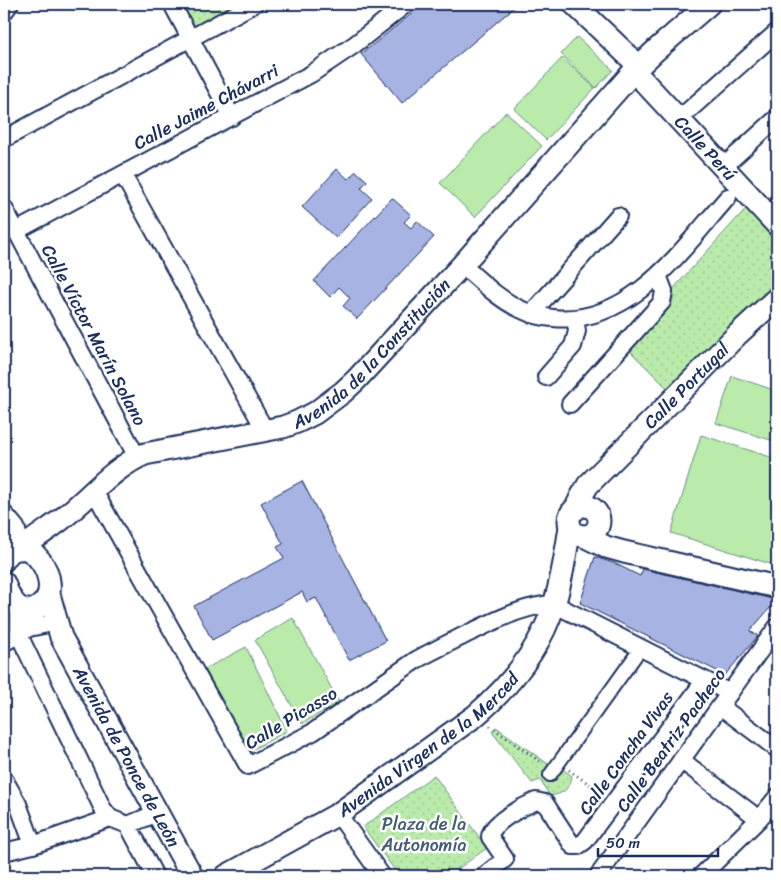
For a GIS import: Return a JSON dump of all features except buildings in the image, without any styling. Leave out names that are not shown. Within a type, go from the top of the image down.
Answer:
[{"type":"street","points":[[4,12],[10,4]]},
{"type":"street","points":[[172,4],[232,117]]},
{"type":"street","points":[[4,139],[254,4]]},
{"type":"street","name":"Calle Jaime Chávarri","points":[[16,231],[232,117],[318,69],[354,46],[406,4]]},
{"type":"street","name":"Calle Perú","points":[[574,4],[637,68],[723,167],[775,219]]},
{"type":"street","name":"Avenida de la Constitución","points":[[43,532],[69,514],[125,465],[137,457],[153,452],[282,427],[306,419],[343,392],[462,265],[637,68],[709,4]]},
{"type":"street","points":[[679,118],[777,32]]},
{"type":"street","points":[[723,167],[777,118]]},
{"type":"street","points":[[123,175],[265,430]]},
{"type":"street","points":[[462,265],[507,302],[531,314],[575,318],[595,315],[627,299],[658,275],[728,197]]},
{"type":"street","name":"Calle Víctor Marín Solano","points":[[4,208],[137,457]]},
{"type":"street","points":[[531,314],[618,216]]},
{"type":"street","points":[[570,404],[662,302],[664,291],[658,275]]},
{"type":"street","name":"Calle Portugal","points":[[583,524],[598,476],[724,347],[777,298]]},
{"type":"street","points":[[546,378],[573,346],[577,331],[575,318]]},
{"type":"street","name":"Calle Picasso","points":[[94,491],[248,766],[313,732],[429,652],[522,610],[541,604],[554,604]]},
{"type":"street","points":[[583,524],[596,543],[618,550],[777,587]]},
{"type":"street","name":"Avenida Virgen de la Merced","points":[[226,876],[338,814],[475,716],[488,704],[519,671],[538,641],[554,604],[565,557],[583,524]]},
{"type":"street","points":[[27,532],[43,532],[39,546],[14,547],[27,532]]},
{"type":"street","name":"Avenida de Ponce de León","points":[[14,547],[43,566],[50,583],[49,594],[55,631],[192,876]]},
{"type":"street","name":"Avenida de Ponce de León","points":[[4,583],[8,592],[55,631]]},
{"type":"street","points":[[49,594],[45,602],[27,609],[19,635],[99,802],[110,818],[116,822],[128,825],[157,813]]},
{"type":"street","points":[[554,604],[730,693]]},
{"type":"street","name":"Calle Beatriz Pacheco","points":[[598,876],[777,627]]},
{"type":"street","points":[[4,643],[29,628],[55,631]]},
{"type":"street","points":[[554,769],[641,648]]},
{"type":"street","name":"Calle Concha Vivas","points":[[484,876],[505,860],[490,834],[492,830],[508,816],[536,801],[545,803],[571,844],[576,846],[582,844],[590,837],[705,680]]},
{"type":"street","points":[[720,706],[777,749]]},
{"type":"street","points":[[681,760],[760,819]]},
{"type":"street","points":[[4,779],[18,804],[33,845]]},
{"type":"street","points":[[701,876],[760,819],[777,797]]},
{"type":"street","points":[[338,814],[382,876]]},
{"type":"street","points":[[4,852],[33,845],[110,818]]},
{"type":"street","name":"Avenida de Ponce de León","points":[[128,825],[156,876]]},
{"type":"path","points":[[475,716],[554,769],[615,803]]},
{"type":"green space","points":[[177,4],[244,4],[192,31]]},
{"type":"green space","points":[[577,37],[613,70],[596,88],[561,54]]},
{"type":"green space","points":[[562,58],[595,88],[546,140],[514,109]]},
{"type":"green space","points":[[506,112],[542,146],[475,217],[440,183]]},
{"type":"green space","points":[[750,204],[777,233],[777,288],[670,391],[629,350],[667,310],[673,299],[673,289]]},
{"type":"green space","points":[[732,376],[777,391],[777,442],[716,423]]},
{"type":"green space","points":[[701,435],[777,459],[777,566],[671,533]]},
{"type":"green space","points":[[293,618],[339,702],[302,724],[255,640]]},
{"type":"green space","points":[[246,647],[287,731],[250,751],[205,669]]},
{"type":"green space","points":[[496,727],[551,766],[560,767],[572,776],[568,788],[559,794],[550,796],[540,780],[532,783],[492,732]]},
{"type":"green space","name":"Plaza de la Autonomía","points":[[434,775],[487,848],[448,876],[399,876],[363,827]]}]
